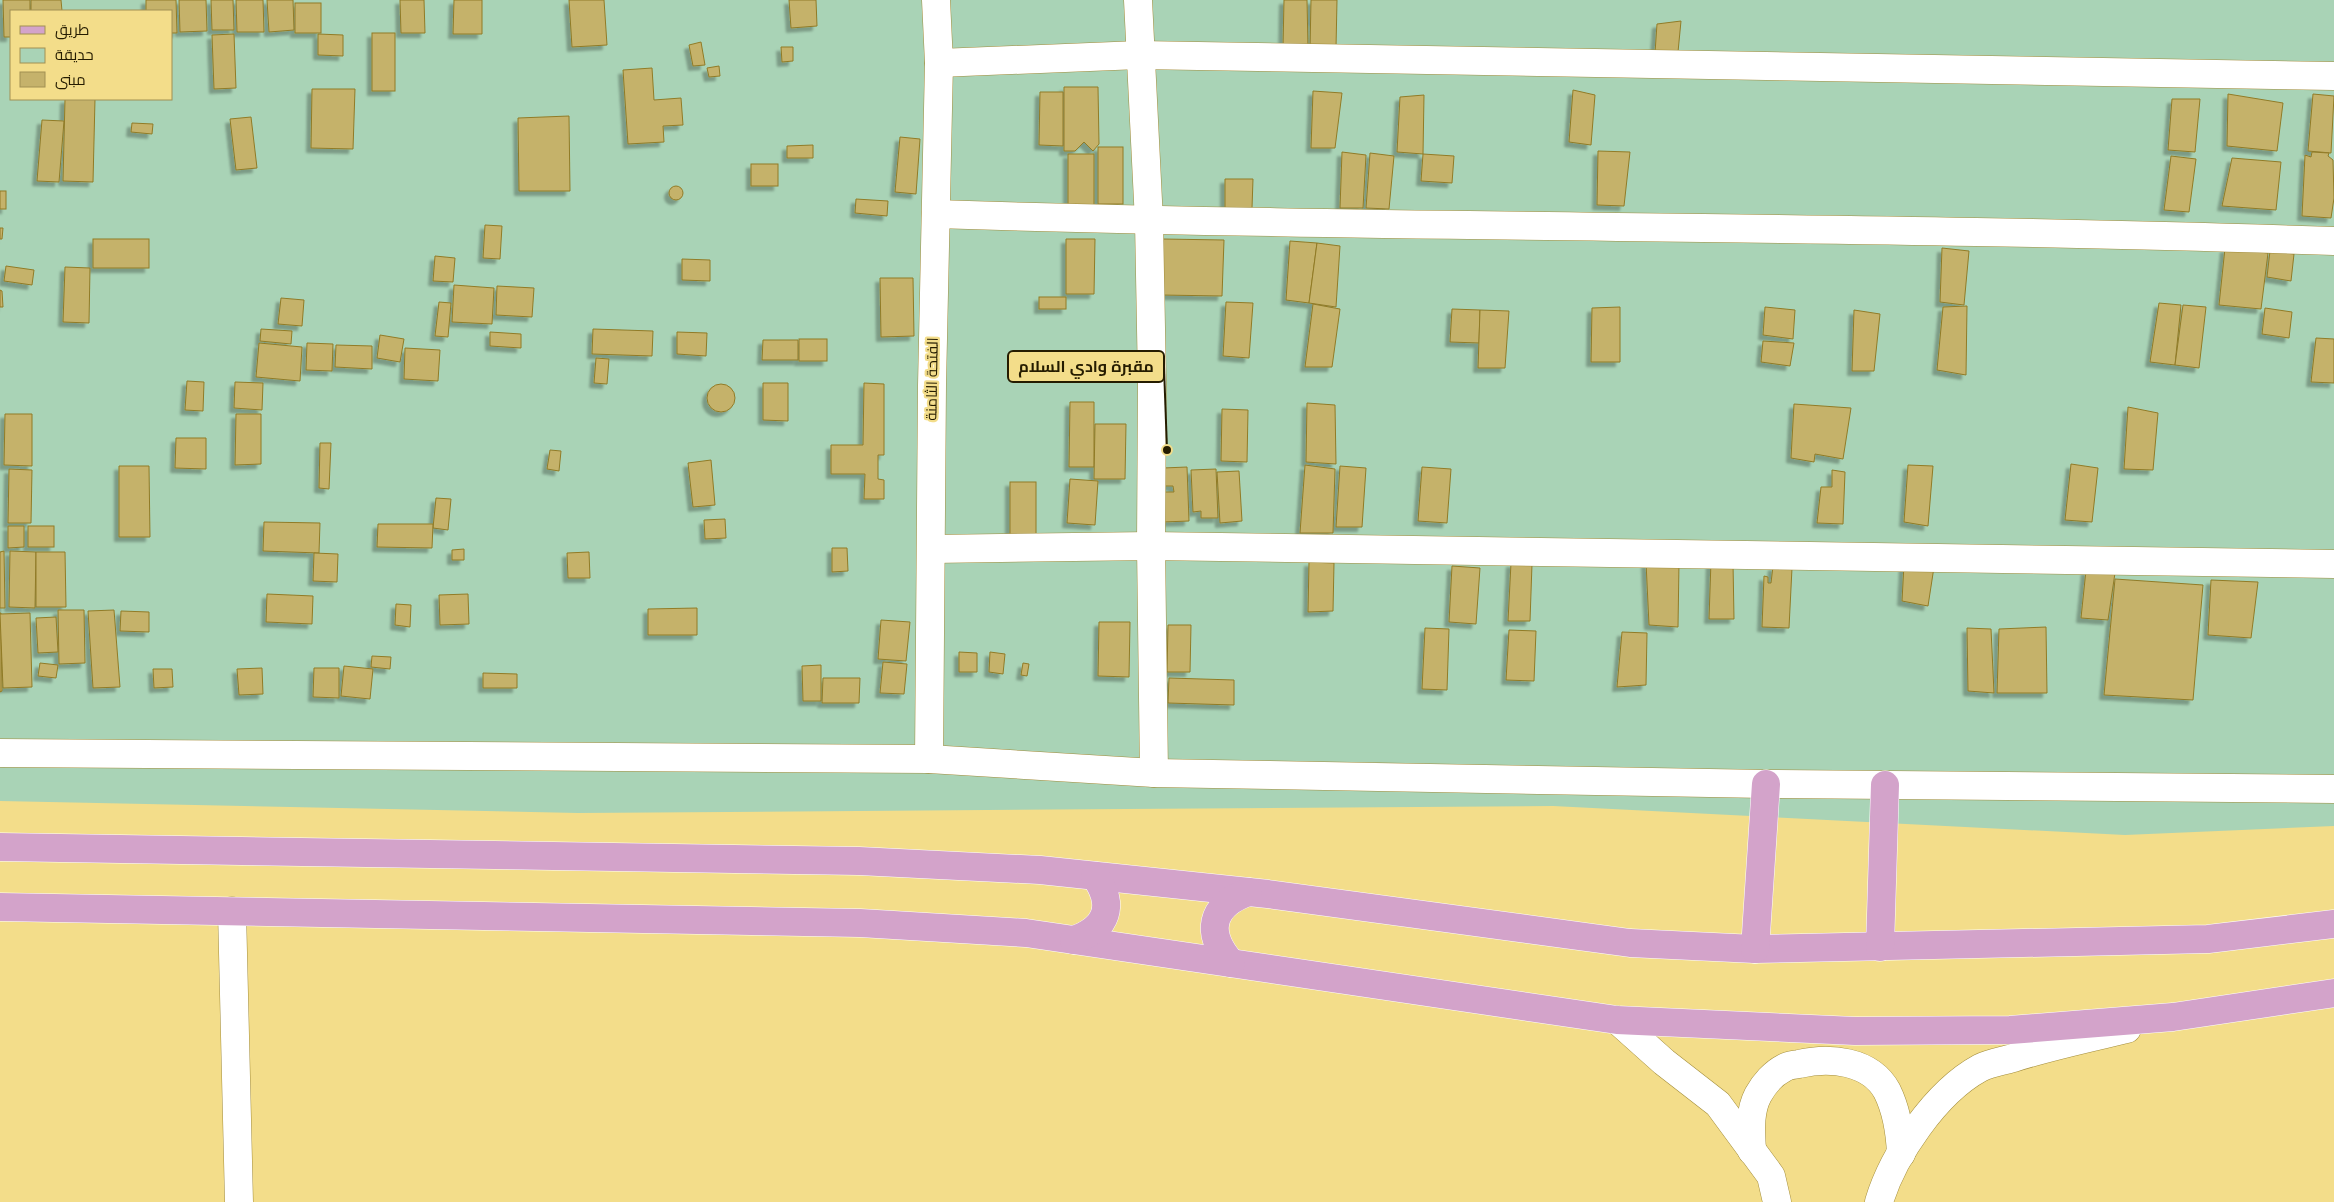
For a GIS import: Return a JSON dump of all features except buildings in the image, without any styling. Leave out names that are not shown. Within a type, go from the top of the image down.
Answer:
[{"type":"main road","points":[[1755,949],[1766,784]]},
{"type":"main road","points":[[1880,947],[1885,785]]},
{"type":"main road","points":[[0,847],[859,862],[1040,870],[1248,892],[1630,943],[1755,949],[2208,939],[2334,924]]},
{"type":"main road","points":[[1074,940],[1090,934],[1102,922],[1107,906],[1105,890],[1095,876]]},
{"type":"main road","points":[[1231,963],[1219,949],[1214,930],[1219,913],[1231,898],[1248,892]]},
{"type":"main road","points":[[0,907],[860,923],[1026,933],[1617,1020],[1854,1031],[2010,1030],[2174,1017],[2334,993]]},
{"type":"street","name":"الفتحة الثامنة","points":[[929,759],[932,385],[939,63],[936,0]]},
{"type":"street","points":[[1138,0],[1139,55],[1149,221],[1152,382],[1151,546],[1154,772]]},
{"type":"street","points":[[939,63],[1139,55],[2334,76]]},
{"type":"street","points":[[936,214],[1149,221],[1851,230],[2334,241]]},
{"type":"street","points":[[932,549],[1151,546],[2334,564]]},
{"type":"street","points":[[0,753],[929,759],[1154,772],[1766,784],[2334,789]]},
{"type":"street","points":[[232,911],[239,1202]]},
{"type":"street","points":[[1879,1202],[1883,1189],[1901,1154],[1940,1099],[1981,1068],[2032,1052],[2174,1017]]},
{"type":"street","points":[[1617,1020],[1664,1062],[1718,1104],[1771,1176],[1777,1202]]},
{"type":"street","points":[[1752,1151],[1750,1121],[1757,1096],[1768,1080],[1785,1067],[1817,1060],[1843,1061],[1860,1068],[1869,1072],[1886,1090],[1899,1123],[1901,1154]]},
{"type":"green space","points":[[0,0],[2334,0],[2334,826],[2125,835],[1553,806],[578,813],[0,801]]},
{"type":"place","name":"مقبرة وادي السلام","points":[[1167,450]]}]
